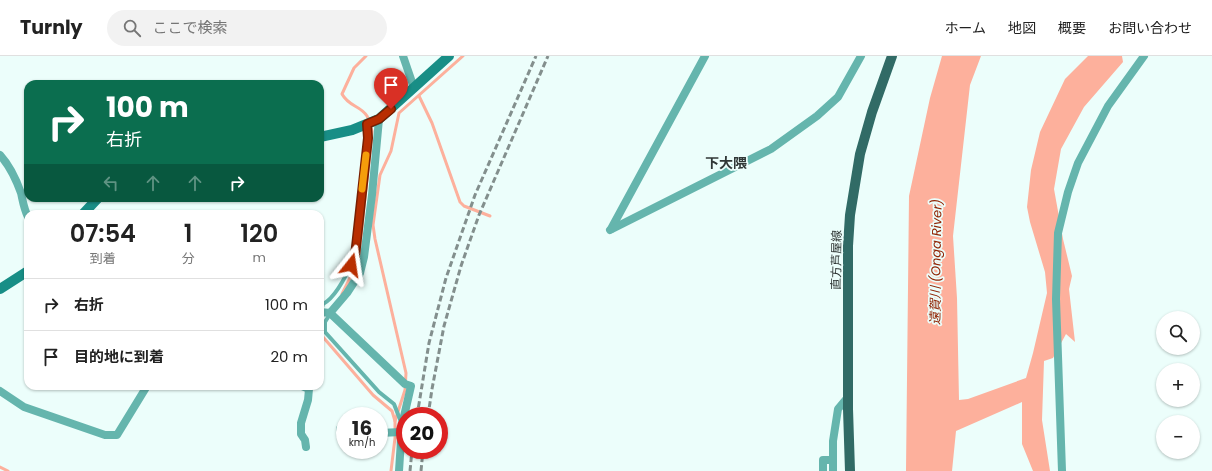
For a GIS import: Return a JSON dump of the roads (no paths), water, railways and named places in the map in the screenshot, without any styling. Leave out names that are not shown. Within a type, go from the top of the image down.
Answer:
[{"type":"main road","name":"直方芦屋線","points":[[850,471],[848,397],[848,246],[850,215],[860,154],[872,112],[892,56]]},
{"type":"street","points":[[403,56],[414,88]]},
{"type":"street","points":[[324,136],[352,130],[379,119],[449,56]]},
{"type":"street","points":[[705,56],[610,230],[771,149],[817,116],[838,97],[861,56]]},
{"type":"street","points":[[1062,471],[1056,298],[1058,233],[1068,192],[1078,162],[1108,106],[1144,56]]},
{"type":"street","points":[[330,313],[347,293],[360,273],[364,257],[379,119]]},
{"type":"street","points":[[0,155],[7,163],[15,178],[24,210]]},
{"type":"street","points":[[87,210],[94,202]]},
{"type":"street","points":[[0,289],[24,274]]},
{"type":"street","points":[[324,312],[330,313],[405,384],[411,386],[407,407]]},
{"type":"street","points":[[0,391],[24,407],[104,435],[117,435],[145,390]]},
{"type":"street","points":[[306,447],[305,440],[301,434],[301,423],[308,400],[309,390]]},
{"type":"street","points":[[833,471],[833,441],[838,409],[848,397]]},
{"type":"street","points":[[399,471],[400,459]]},
{"type":"street","points":[[823,471],[823,460],[833,460]]},
{"type":"lane","points":[[324,303],[328,301],[347,274],[355,256],[368,138],[367,124]]},
{"type":"lane","points":[[359,218],[368,219]]},
{"type":"lane","points":[[330,313],[325,322],[325,332],[379,392],[394,404],[396,410]]},
{"type":"water","name":"遠賀川 (Onga River)","points":[[942,56],[981,56],[970,85],[953,236],[957,298],[959,400],[968,399],[1026,378],[1047,293],[1045,272],[1027,207],[1031,170],[1040,132],[1065,79],[1088,56],[1122,56],[1123,62],[1084,107],[1061,149],[1054,189],[1063,239],[1072,276],[1069,289],[1075,342],[1066,334],[1053,358],[1044,361],[1042,420],[1050,471],[1033,471],[1022,444],[1022,402],[956,431],[952,471],[906,471],[909,196],[930,98]]},
{"type":"waterway","points":[[342,294],[355,268],[359,254],[372,131],[368,118],[364,112],[348,101],[342,94],[354,68],[366,56]]},
{"type":"waterway","points":[[395,421],[405,390],[406,373],[373,225],[380,175],[391,151],[399,113],[463,56]]},
{"type":"waterway","points":[[419,96],[432,123],[460,202],[464,206],[490,216]]},
{"type":"waterway","points":[[324,338],[373,395],[392,411],[395,421],[395,438],[391,471]]},
{"type":"waterway","points":[[0,467],[8,471]]},
{"type":"railway","points":[[418,407],[429,343],[446,278],[475,195],[536,56]]},
{"type":"railway","points":[[429,407],[444,326],[461,266],[479,215],[548,56]]},
{"type":"railway","points":[[410,471],[411,459]]},
{"type":"railway","points":[[421,471],[422,459]]},
{"type":"district","name":"下大隈","points":[[726,163]]}]
